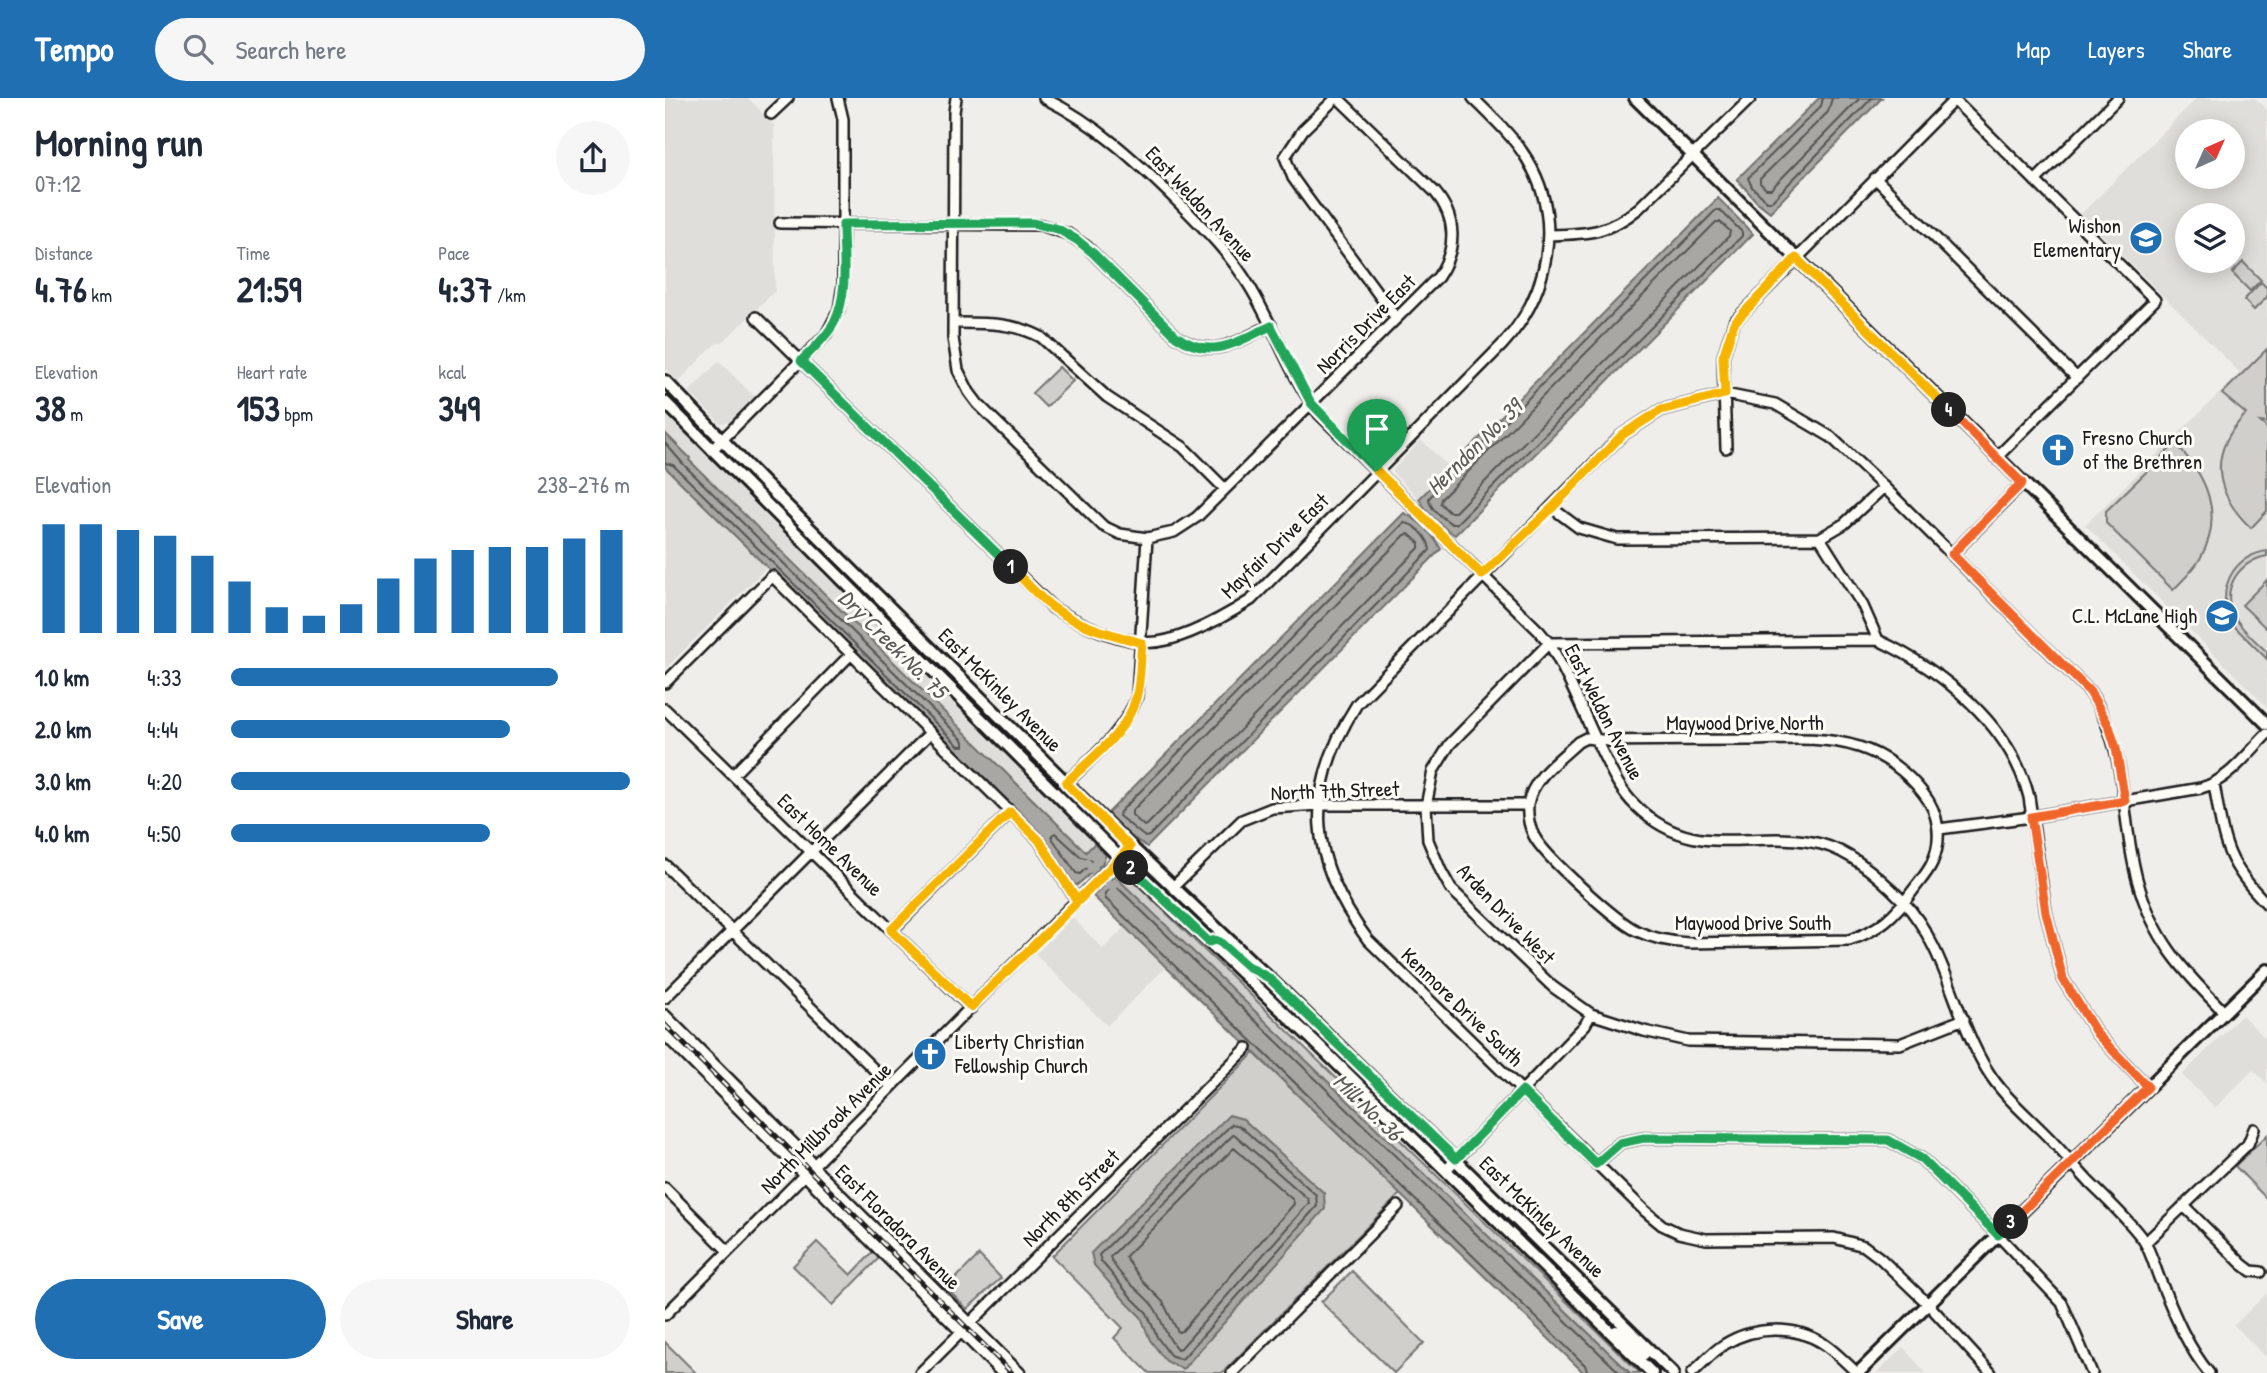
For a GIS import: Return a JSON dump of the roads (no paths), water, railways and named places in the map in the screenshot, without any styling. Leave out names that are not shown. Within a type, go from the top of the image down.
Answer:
[{"type":"main road","points":[[1635,98],[2267,724]]},
{"type":"main road","name":"East McKinley Avenue","points":[[665,381],[1130,847],[1269,978],[1674,1373]]},
{"type":"main road","name":"East McKinley Avenue","points":[[665,402],[1120,858],[1652,1373]]},
{"type":"main road","points":[[989,727],[1013,742],[1054,782],[1066,783]]},
{"type":"main road","points":[[1209,942],[1220,942],[1247,966],[1269,978]]},
{"type":"main road","points":[[1858,1373],[2267,970]]},
{"type":"main road","points":[[1601,1323],[1626,1337],[1645,1355],[1650,1358],[1657,1357]]},
{"type":"street","points":[[771,114],[788,98]]},
{"type":"street","points":[[712,450],[826,335],[839,310],[843,285],[843,119],[838,98]]},
{"type":"street","points":[[956,98],[952,223],[954,354],[958,370],[978,404],[1093,519],[1120,534],[1147,538],[1137,697],[1130,716],[1116,734],[1066,783]]},
{"type":"street","name":"East Weldon Avenue","points":[[1044,98],[1080,117],[1115,142],[1206,230],[1242,274],[1311,403],[1549,643],[1623,791],[1654,821],[1671,831],[1703,840],[1791,841],[1822,845],[1855,860],[1904,902],[1937,953],[1978,1053],[2000,1088],[2145,1243],[2179,1325],[2209,1373]]},
{"type":"street","points":[[1337,98],[1303,130],[1285,157],[1293,178],[1396,318]]},
{"type":"street","name":"Norris Drive East","points":[[1147,538],[1174,532],[1187,525],[1438,276],[1444,267],[1453,238],[1449,215],[1434,192],[1337,98]]},
{"type":"street","points":[[1473,98],[1504,128],[1527,158],[1538,183],[1550,235],[1588,234],[1622,221],[1639,208],[1751,98]]},
{"type":"street","points":[[2035,181],[2118,98]]},
{"type":"street","points":[[1726,448],[1723,357],[1734,323],[1875,177],[1955,99],[2155,300],[1997,457]]},
{"type":"street","points":[[1875,177],[2077,378]]},
{"type":"street","points":[[780,223],[1032,223],[1068,234],[1093,253],[1176,336],[1196,346],[1220,348],[1271,326]]},
{"type":"street","name":"Mayfair Drive East","points":[[1142,643],[1197,630],[1223,618],[1251,600],[1503,344],[1521,322],[1537,292],[1543,276],[1550,235]]},
{"type":"street","points":[[757,317],[1053,608],[1093,629],[1142,643]]},
{"type":"street","points":[[953,323],[1001,324],[1041,337],[1107,397],[1183,447],[1225,489]]},
{"type":"street","points":[[1725,394],[1775,404],[1831,437],[1884,486],[2090,692],[2109,726],[2116,748],[2136,876],[2155,927],[2181,967],[2224,1012]]},
{"type":"street","name":"Kenmore Drive South","points":[[1725,394],[1661,410],[1622,435],[1357,704],[1335,742],[1327,765],[1319,805],[1324,853],[1338,894],[1369,940],[1596,1164],[1662,1225],[1679,1233],[1706,1239],[1834,1238],[1864,1246],[1928,1304],[1991,1373]]},
{"type":"street","points":[[1952,554],[2022,483]]},
{"type":"street","points":[[1552,508],[1579,528],[1617,538],[1820,538],[1844,524],[1884,486]]},
{"type":"street","points":[[1820,538],[1863,606],[1878,640]]},
{"type":"street","points":[[665,683],[772,576],[1039,840],[1077,901]]},
{"type":"street","points":[[1549,643],[1878,640],[1907,654],[1946,681],[1998,734],[2012,753],[2024,779],[2046,912],[2063,979],[2097,1034],[2148,1087]]},
{"type":"street","name":"Arden Drive West","points":[[1549,643],[1450,744],[1433,771],[1426,821],[1431,852],[1451,888],[1553,986],[1591,1014],[1644,1031],[1688,1041],[1900,1044],[1964,1018]]},
{"type":"street","points":[[733,775],[851,654]]},
{"type":"street","name":"East Home Avenue","points":[[665,709],[971,1007]]},
{"type":"street","points":[[665,998],[813,853],[930,733]]},
{"type":"street","points":[[1904,902],[1931,865],[1939,829],[2031,817],[2214,784],[2225,777],[2267,734]]},
{"type":"street","points":[[1528,805],[1534,785],[1578,742],[1595,738]]},
{"type":"street","name":"Maywood Drive North","points":[[1595,738],[1609,741],[1818,739],[1859,747],[1880,756],[1915,782],[1928,798],[1939,829]]},
{"type":"street","points":[[2214,784],[2229,856],[2246,882],[2267,904]]},
{"type":"street","name":"North 7th Street","points":[[1173,887],[1242,820],[1272,808],[1319,805],[1528,805]]},
{"type":"street","name":"Maywood Drive South","points":[[1528,805],[1530,826],[1540,845],[1619,920],[1664,940],[1689,943],[1849,940],[1881,926],[1904,902]]},
{"type":"street","points":[[891,930],[1010,812]]},
{"type":"street","name":"North Millbrook Avenue","points":[[665,1315],[1130,847]]},
{"type":"street","points":[[665,865],[891,1086]]},
{"type":"street","points":[[1445,1170],[1585,1025],[1591,1014]]},
{"type":"street","name":"East Floradora Avenue","points":[[665,1015],[1020,1373]]},
{"type":"street","name":"East Floradora Avenue","points":[[665,1035],[1002,1373]]},
{"type":"street","name":"North 8th Street","points":[[919,1373],[1247,1048]]},
{"type":"street","points":[[2145,1243],[2248,1144],[2254,1129]]},
{"type":"street","points":[[1596,1164],[1620,1143],[1644,1138],[1888,1140],[1922,1159],[2062,1303],[2092,1373]]},
{"type":"street","points":[[665,1188],[728,1251]]},
{"type":"street","points":[[1232,1373],[1398,1206]]},
{"type":"street","points":[[2184,1206],[2242,1264],[2251,1271],[2261,1272]]},
{"type":"street","points":[[1692,1373],[1733,1339],[1754,1332],[1777,1330],[1813,1338],[1836,1353],[1858,1373]]},
{"type":"water","points":[[1819,98],[1882,98],[1770,212],[1756,201],[1737,179]]},
{"type":"water","name":"Herndon No. 39","points":[[1718,198],[1753,234],[1455,535],[1439,523],[1419,499]]},
{"type":"water","points":[[665,433],[689,460],[1086,852],[1094,844],[1106,855],[1102,864],[1077,885],[1074,884],[1044,839],[665,467]]},
{"type":"water","points":[[1404,513],[1425,528],[1441,549],[1147,847],[1128,834],[1107,814]]},
{"type":"water","points":[[1114,876],[1630,1373],[1584,1373],[1093,896]]},
{"type":"water","points":[[1229,1115],[1243,1119],[1324,1193],[1325,1209],[1183,1369],[1166,1361],[1150,1340],[1141,1317],[1094,1265],[1091,1253]]},
{"type":"waterway","name":"Mill No. 36","points":[[1087,863],[1113,888]]},
{"type":"railway","points":[[665,1025],[1012,1373]]},
{"type":"place","name":"Wishon Elementary","points":[[2146,238]]},
{"type":"place","name":"Fresno Church of the Brethren","points":[[2058,450]]},
{"type":"place","name":"C.L. McLane High","points":[[2222,616]]},
{"type":"place","name":"Liberty Christian Fellowship Church","points":[[930,1054]]},
{"type":"water label","name":"Dry Creek No. 75","points":[[893,644]]}]
